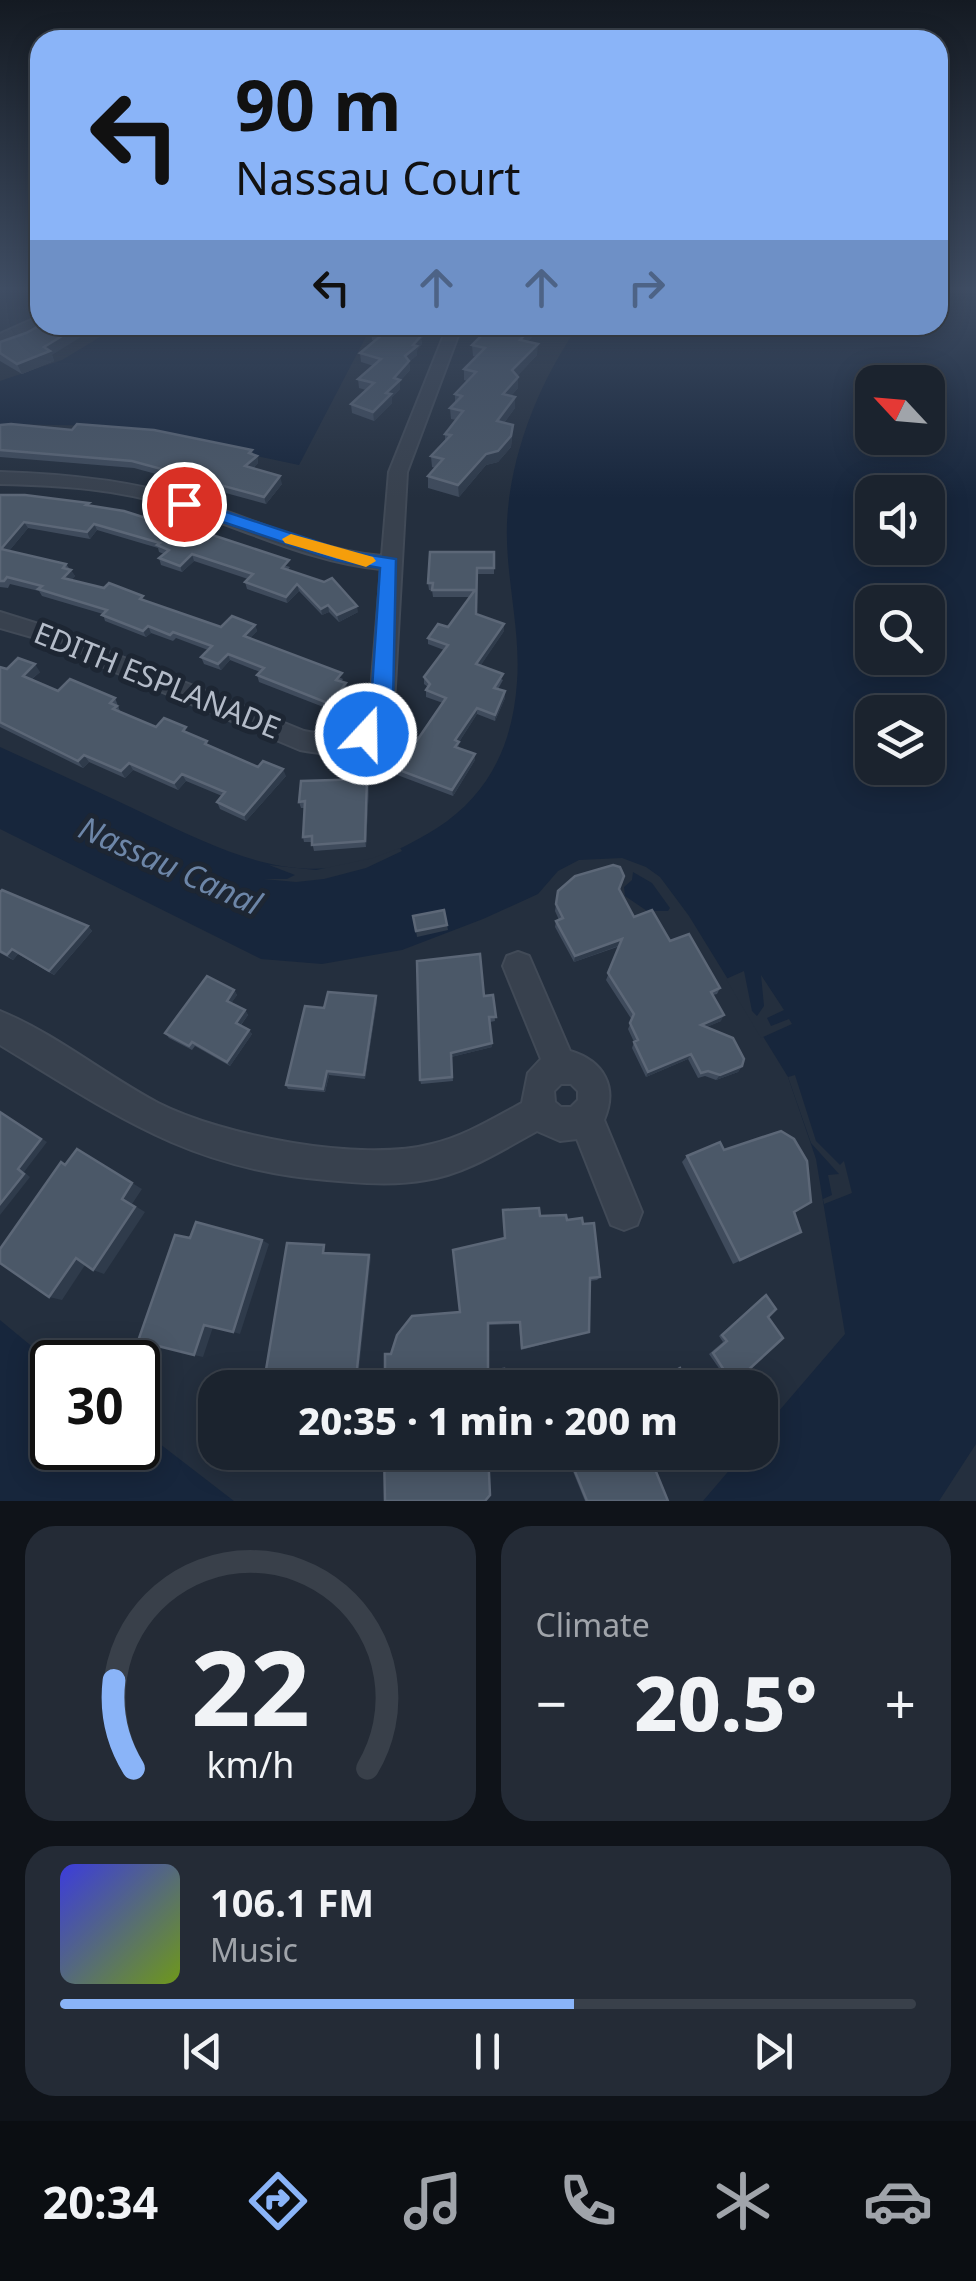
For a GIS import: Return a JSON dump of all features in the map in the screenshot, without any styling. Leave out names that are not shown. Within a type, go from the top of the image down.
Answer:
[{"type":"street","name":"EDITH ESPLANADE","points":[[0,620],[40,632],[300,740],[342,744],[366,734],[380,716],[398,472],[443,358]]},
{"type":"street","points":[[0,478],[144,493],[343,556],[390,563]]},
{"type":"street","points":[[518,966],[560,1067]]},
{"type":"street","points":[[0,1027],[148,1115],[202,1140],[269,1158],[369,1166],[427,1164],[467,1151],[542,1110]]},
{"type":"street","points":[[560,1067],[574,1068],[590,1080],[594,1100],[586,1118],[568,1126],[558,1124],[542,1110],[538,1100],[542,1080],[560,1067]]},
{"type":"street","points":[[586,1118],[624,1212]]},
{"type":"water","points":[[355,358],[299,465],[113,426],[0,424],[0,381],[62,360]]},
{"type":"water","name":"Nassau Canal","points":[[558,358],[976,358],[976,1444],[939,1501],[703,1501],[729,1470],[778,1470],[778,1412],[845,1334],[816,1159],[788,1077],[689,916],[660,877],[622,858],[579,860],[558,871],[538,894],[483,919],[402,950],[322,964],[261,959],[0,829],[0,747],[220,848],[290,867],[359,863],[397,850],[455,814],[485,783],[495,765],[515,704],[517,642],[507,543],[509,497],[521,445]]},
{"type":"water","points":[[633,872],[652,883],[670,908],[668,911],[647,911],[625,896],[624,887],[632,880]]},
{"type":"water","points":[[0,1320],[30,1345],[30,1470],[160,1470],[160,1444],[234,1501],[0,1501]]},
{"type":"pier","points":[[400,848],[402,851],[366,868],[324,879],[263,879],[295,875],[269,865],[316,870]]},
{"type":"pier","points":[[744,971],[752,1011],[757,1016],[764,1006],[761,975],[784,1010],[767,1018],[771,1026],[789,1019],[792,1024],[761,1038],[726,979]]},
{"type":"pier","points":[[795,1075],[816,1141],[840,1165],[844,1161],[852,1193],[824,1204],[823,1199],[832,1195],[828,1175],[839,1174],[811,1143],[788,1077]]},
{"type":"building","points":[[8,358],[32,358],[17,364]]},
{"type":"building","points":[[378,358],[409,361],[394,378],[400,380],[386,393],[391,394],[373,412],[351,404],[374,383],[358,379],[381,359]]},
{"type":"building","points":[[475,358],[524,358],[512,370],[518,377],[503,394],[515,397],[497,421],[513,425],[511,436],[498,451],[486,454],[458,485],[428,476],[443,459],[431,456],[451,435],[445,434],[463,411],[450,408],[462,396],[455,394],[476,372],[464,369]]},
{"type":"building","points":[[77,424],[154,430],[252,450],[249,453],[257,456],[245,466],[280,476],[264,497],[132,461],[0,450],[0,425],[72,430]]},
{"type":"building","points":[[0,495],[89,503],[86,505],[124,511],[289,560],[282,568],[324,582],[332,578],[357,606],[337,615],[328,605],[321,609],[297,584],[286,597],[245,582],[253,574],[192,554],[180,566],[159,558],[169,550],[157,545],[160,543],[94,524],[87,532],[24,522],[1,549],[66,564],[63,568],[71,570],[63,578],[104,588],[109,583],[143,596],[140,599],[221,627],[232,616],[255,625],[244,636],[342,673],[336,680],[346,683],[330,704],[257,675],[264,668],[228,654],[218,664],[201,657],[212,646],[148,626],[143,631],[102,615],[107,610],[38,589],[42,586],[7,577],[0,581]]},
{"type":"building","points":[[430,552],[494,552],[494,568],[477,568],[476,614],[504,624],[476,664],[503,674],[494,688],[505,691],[495,715],[477,708],[455,740],[459,742],[455,747],[475,754],[452,790],[391,767],[402,753],[407,755],[446,698],[426,690],[430,684],[424,677],[448,645],[428,638],[438,624],[448,627],[475,590],[432,590],[433,583],[428,583]]},
{"type":"building","points":[[18,658],[35,664],[23,676],[58,691],[70,679],[115,698],[110,703],[117,706],[113,709],[156,727],[164,718],[186,727],[183,731],[207,741],[205,744],[258,767],[263,761],[283,769],[244,815],[217,802],[225,792],[182,774],[174,783],[129,763],[121,771],[84,755],[78,761],[0,722],[0,667],[7,669]]},
{"type":"building","points":[[367,779],[365,841],[312,845],[312,836],[303,837],[305,801],[299,802],[301,781]]},
{"type":"building","points":[[613,865],[620,867],[624,876],[619,889],[634,917],[652,910],[670,941],[689,934],[720,988],[711,992],[724,1015],[701,1025],[733,1038],[744,1059],[742,1066],[720,1075],[701,1073],[691,1054],[648,1072],[634,1042],[638,1040],[630,1023],[634,1014],[608,973],[622,939],[575,956],[556,921],[563,918],[556,904],[558,891],[575,876]]},
{"type":"building","points":[[2,890],[88,926],[49,971],[12,949],[7,955],[0,951]]},
{"type":"building","points":[[444,910],[447,925],[416,931],[413,916]]},
{"type":"building","points":[[480,954],[484,996],[493,995],[496,1017],[489,1017],[492,1043],[451,1053],[452,1077],[420,1080],[417,961]]},
{"type":"building","points":[[207,976],[234,990],[227,1001],[245,1010],[236,1023],[249,1030],[227,1062],[192,1042],[189,1046],[165,1033]]},
{"type":"building","points":[[328,992],[376,996],[364,1075],[327,1071],[323,1089],[286,1085],[305,1006],[324,1008]]},
{"type":"building","points":[[0,1112],[41,1139],[18,1169],[24,1174],[0,1204]]},
{"type":"building","points":[[781,1131],[794,1139],[807,1161],[811,1202],[794,1212],[801,1232],[740,1260],[687,1156],[720,1142],[724,1150]]},
{"type":"building","points":[[77,1149],[132,1183],[122,1199],[135,1207],[93,1270],[76,1258],[49,1297],[0,1263],[0,1249],[61,1162],[65,1165]]},
{"type":"building","points":[[539,1208],[540,1216],[566,1215],[567,1220],[582,1218],[583,1224],[594,1223],[600,1277],[590,1278],[589,1332],[522,1348],[520,1322],[488,1323],[488,1370],[385,1370],[385,1354],[391,1354],[397,1335],[412,1316],[460,1312],[453,1250],[505,1238],[503,1210]]},
{"type":"building","points":[[196,1222],[262,1240],[233,1332],[204,1325],[194,1355],[160,1346],[160,1340],[138,1340],[175,1235],[190,1238]]},
{"type":"building","points":[[287,1243],[324,1245],[323,1253],[369,1255],[357,1370],[266,1370]]},
{"type":"building","points":[[766,1295],[776,1309],[768,1317],[783,1338],[748,1370],[724,1370],[713,1353],[727,1341],[722,1335]]},
{"type":"building","points":[[384,1470],[489,1470],[490,1495],[485,1501],[385,1501]]},
{"type":"building","points":[[574,1470],[655,1470],[668,1501],[587,1501]]},
{"type":"slow traffic","points":[[291,539],[366,561]]},
{"type":"route","points":[[184,504],[343,556],[390,563],[382,704],[380,716],[366,734]]}]
